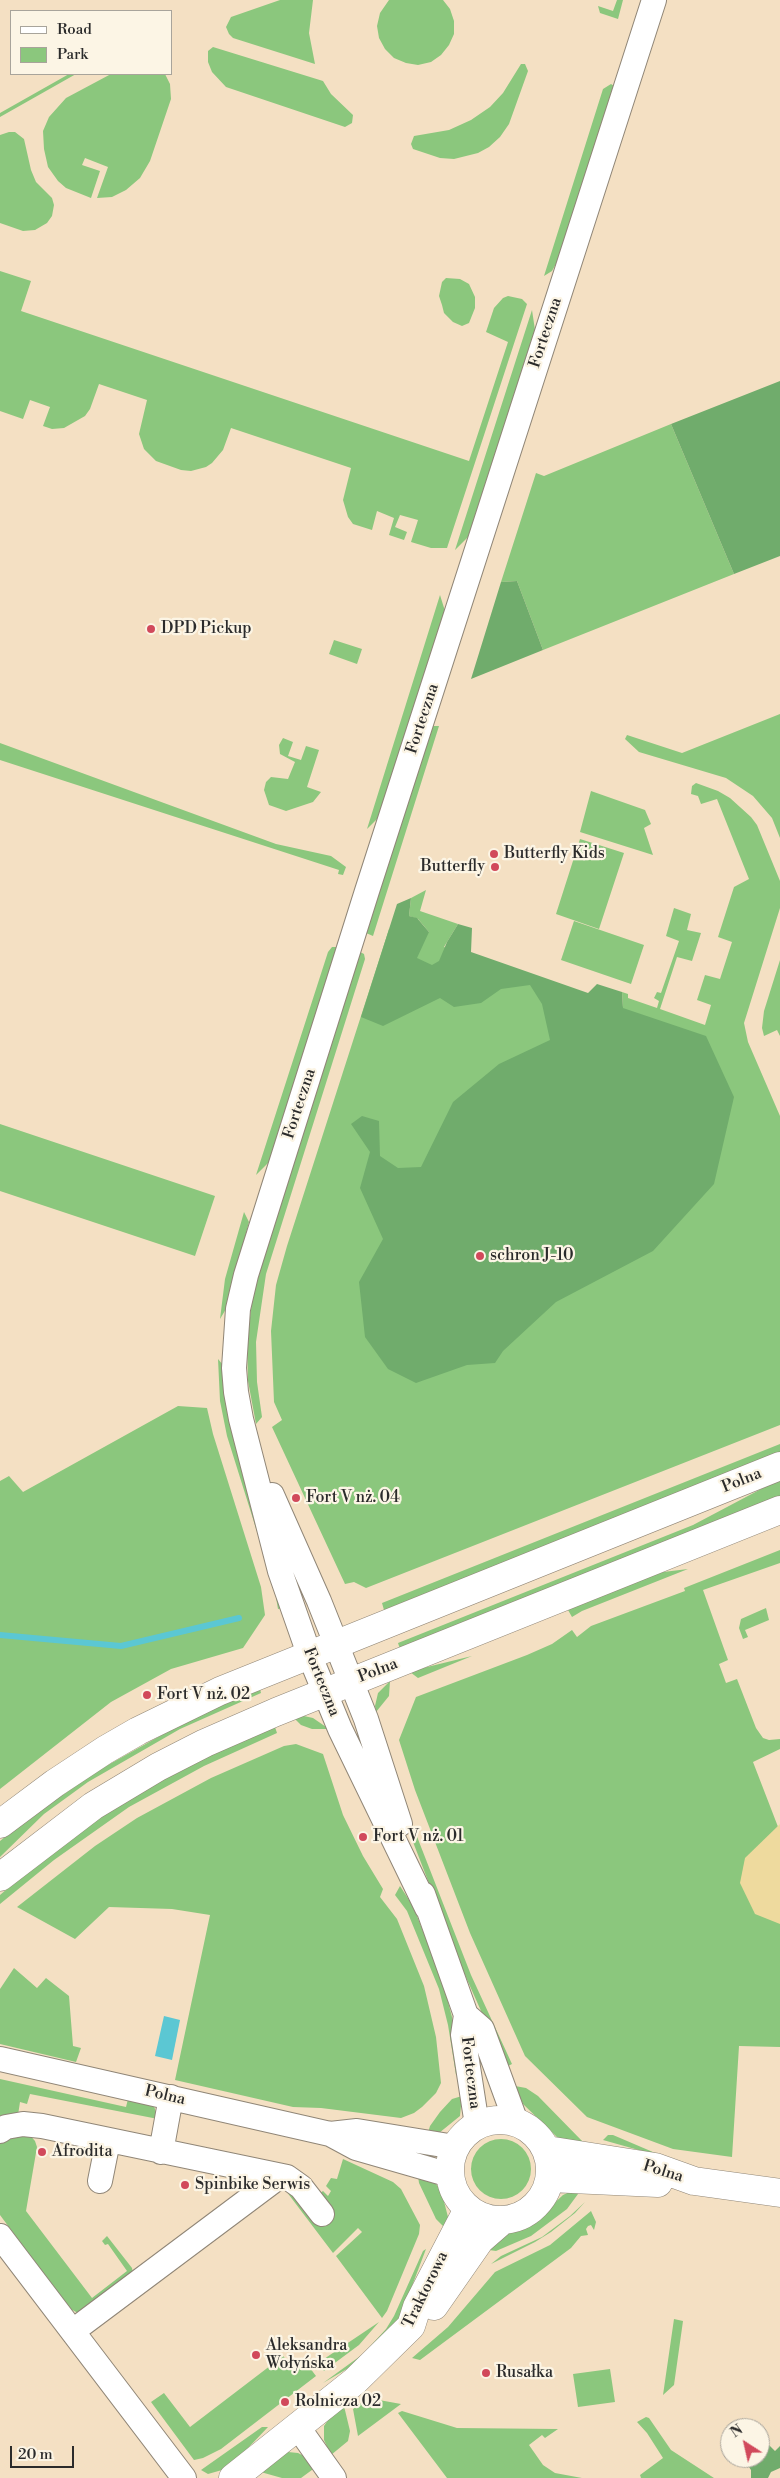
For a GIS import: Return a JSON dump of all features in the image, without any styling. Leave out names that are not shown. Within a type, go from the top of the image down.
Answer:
[{"type":"street","name":"Forteczna","points":[[427,1908],[325,1692],[309,1654],[278,1563],[241,1418],[234,1368],[238,1310],[246,1274],[369,882],[654,0]]},
{"type":"street","name":"Forteczna","points":[[248,1443],[278,1508],[366,1719],[427,1908],[466,2015],[463,2035],[477,2125]]},
{"type":"street","name":"Polna","points":[[0,1824],[71,1772],[138,1731],[220,1691],[780,1466]]},
{"type":"street","name":"Polna","points":[[0,1877],[77,1817],[158,1767],[205,1743],[325,1692],[780,1510]]},
{"type":"street","points":[[466,2015],[482,2029],[516,2122]]},
{"type":"street","name":"Polna","points":[[0,2059],[330,2134],[356,2148],[450,2175]]},
{"type":"street","points":[[161,2152],[172,2097]]},
{"type":"street","points":[[499,2120],[516,2122],[530,2129],[540,2138],[551,2162],[550,2178],[545,2193],[536,2205],[523,2214],[503,2220],[493,2220],[468,2208],[453,2188],[450,2175],[455,2147],[464,2134],[477,2125],[499,2120]]},
{"type":"street","points":[[0,2130],[23,2124],[280,2176],[295,2182],[322,2214]]},
{"type":"street","name":"Polna","points":[[330,2134],[358,2131],[455,2147]]},
{"type":"street","points":[[100,2181],[108,2141]]},
{"type":"street","name":"Polna","points":[[547,2150],[655,2167],[686,2180],[780,2194]]},
{"type":"street","points":[[73,2331],[280,2176]]},
{"type":"street","points":[[550,2178],[676,2184],[686,2180]]},
{"type":"street","name":"Traktorowa","points":[[233,2478],[355,2381],[411,2326],[417,2307],[468,2208]]},
{"type":"street","points":[[411,2326],[428,2314],[480,2240],[503,2220]]},
{"type":"street","points":[[0,2236],[184,2478]]},
{"type":"street","points":[[298,2426],[334,2478]]},
{"type":"green space","points":[[280,0],[313,0],[309,33],[315,64],[233,38],[229,34],[226,27],[231,17]]},
{"type":"green space","points":[[389,0],[443,0],[450,9],[454,21],[454,34],[449,45],[441,55],[431,62],[418,65],[394,58],[385,49],[379,38],[377,26],[380,13]]},
{"type":"green space","points":[[617,0],[623,0],[618,19],[600,13],[598,6],[613,11]]},
{"type":"green space","points":[[213,47],[323,81],[331,94],[353,115],[352,123],[345,127],[226,87],[212,72],[208,62],[208,51]]},
{"type":"green space","points":[[521,64],[525,64],[528,71],[509,124],[500,137],[489,147],[478,153],[454,159],[440,158],[413,149],[411,144],[414,136],[449,130],[471,120],[490,107],[503,93]]},
{"type":"green space","points":[[67,75],[74,75],[0,117],[0,113]]},
{"type":"green space","points":[[109,75],[166,75],[170,84],[171,99],[150,161],[140,178],[126,190],[112,197],[97,198],[108,167],[85,158],[82,165],[100,171],[91,198],[66,188],[58,181],[48,167],[43,131],[49,117],[66,98]]},
{"type":"green space","points":[[611,84],[614,86],[558,260],[552,271],[544,276],[603,89]]},
{"type":"green space","points":[[15,132],[24,139],[31,170],[36,182],[52,198],[54,205],[52,216],[47,223],[35,230],[23,231],[0,223],[0,135]]},
{"type":"green space","points":[[0,271],[31,281],[21,311],[469,461],[508,342],[486,332],[494,308],[503,298],[508,296],[522,299],[527,304],[447,548],[431,548],[411,542],[418,520],[400,515],[395,527],[407,532],[404,540],[389,535],[394,518],[377,511],[372,530],[353,524],[348,517],[343,500],[351,468],[231,428],[223,450],[206,467],[191,471],[181,470],[156,461],[144,449],[139,434],[147,400],[99,384],[90,409],[85,416],[64,428],[52,429],[43,426],[50,407],[30,400],[23,419],[0,411]]},
{"type":"green space","points":[[446,278],[460,279],[469,284],[475,297],[475,308],[469,323],[462,326],[453,322],[444,313],[439,296],[442,282]]},
{"type":"green space","points":[[532,310],[535,330],[468,537],[455,550]]},
{"type":"green space","points":[[780,381],[780,556],[734,574],[671,424]]},
{"type":"green space","points":[[671,424],[734,574],[543,650],[517,581],[501,582],[536,473],[544,476]]},
{"type":"green space","points":[[517,581],[543,650],[471,679],[501,582]]},
{"type":"green space","points":[[440,595],[445,611],[378,818],[367,829]]},
{"type":"green space","points":[[334,640],[362,649],[357,664],[329,654]]},
{"type":"green space","points":[[780,714],[780,838],[772,818],[753,796],[726,778],[639,752],[625,739],[627,735],[682,753]]},
{"type":"green space","points":[[433,726],[439,726],[373,936],[366,933]]},
{"type":"green space","points":[[283,738],[293,742],[288,756],[301,760],[306,746],[319,750],[307,787],[321,792],[313,802],[286,811],[269,805],[264,790],[266,782],[271,777],[288,779],[295,762],[280,754],[279,745]]},
{"type":"green space","points":[[0,743],[276,844],[331,856],[346,867],[343,875],[338,874],[339,870],[0,760]]},
{"type":"green space","points":[[696,783],[718,791],[730,798],[751,817],[757,825],[780,881],[780,908],[744,1023],[748,1042],[780,1116],[780,1425],[366,1588],[354,1582],[345,1584],[272,1427],[282,1420],[274,1402],[271,1331],[276,1285],[287,1246],[389,929],[429,932],[418,919],[409,916],[411,898],[426,890],[420,911],[458,924],[444,947],[623,1007],[622,992],[628,994],[628,998],[657,1008],[659,1001],[654,998],[657,992],[661,993],[679,941],[666,936],[674,908],[691,914],[687,930],[701,933],[692,961],[677,957],[660,1009],[705,1025],[711,1005],[697,1000],[705,975],[720,979],[732,942],[718,937],[734,887],[749,879],[717,799],[701,804],[698,796],[691,794],[692,786]]},
{"type":"green space","points":[[591,791],[645,810],[651,824],[644,828],[653,855],[580,832]]},
{"type":"green space","points":[[580,839],[624,853],[599,929],[556,914]]},
{"type":"green space","points":[[411,898],[409,916],[417,918],[429,932],[417,958],[432,965],[439,961],[447,942],[458,924],[472,928],[471,952],[588,993],[597,984],[622,992],[623,1008],[706,1036],[734,1097],[714,1184],[653,1251],[556,1302],[503,1351],[495,1363],[467,1365],[416,1383],[388,1369],[365,1337],[359,1282],[383,1239],[360,1188],[370,1152],[351,1124],[362,1116],[379,1121],[380,1156],[398,1168],[421,1167],[453,1102],[499,1064],[550,1040],[542,1004],[530,985],[501,989],[481,1003],[454,1007],[440,998],[383,1026],[361,1017],[397,904]]},
{"type":"green space","points":[[574,921],[644,945],[631,984],[561,960]]},
{"type":"green space","points":[[332,947],[338,947],[269,1162],[256,1175],[328,952]]},
{"type":"green space","points":[[360,952],[364,954],[365,959],[266,1274],[256,1342],[257,1382],[262,1417],[256,1424],[248,1381],[247,1341],[253,1294]]},
{"type":"green space","points":[[780,960],[780,1036],[777,1030],[764,1036],[762,1028],[764,1011]]},
{"type":"green space","points":[[0,1124],[215,1196],[195,1256],[0,1191]]},
{"type":"green space","points":[[244,1212],[249,1222],[226,1309],[220,1319],[225,1279]]},
{"type":"green space","points":[[218,1359],[223,1365],[283,1608],[278,1609],[274,1586],[227,1436],[220,1401]]},
{"type":"green space","points":[[178,1406],[207,1408],[213,1434],[261,1587],[265,1615],[243,1648],[171,1669],[111,1702],[0,1789],[0,1481],[9,1476],[23,1492]]},
{"type":"green space","points":[[780,1444],[780,1452],[384,1610],[382,1603]]},
{"type":"green space","points":[[780,1479],[780,1496],[400,1649],[398,1643],[693,1525]]},
{"type":"green space","points":[[780,1550],[780,1563],[703,1590],[728,1660],[719,1664],[726,1683],[737,1679],[756,1728],[763,1738],[769,1740],[780,1739],[780,1749],[753,1762],[780,1832],[780,2047],[739,2046],[732,2157],[673,2149],[587,2117],[525,2056],[470,1933],[415,1790],[399,1740],[416,1697],[527,1655],[552,1644],[572,1630],[577,1637],[591,1626],[685,1591],[684,1588]]},
{"type":"green space","points":[[688,1569],[582,1611],[572,1617],[568,1610],[575,1605],[655,1573]]},
{"type":"green space","points":[[766,1608],[769,1620],[745,1630],[748,1637],[743,1639],[739,1628],[741,1619]]},
{"type":"green space","points":[[472,1656],[418,1678],[410,1672],[423,1668]]},
{"type":"green space","points":[[390,1681],[389,1696],[376,1712],[375,1706],[378,1693]]},
{"type":"green space","points":[[260,1689],[261,1693],[180,1729],[88,1782],[44,1814],[0,1857],[0,1841],[22,1823],[99,1770],[194,1717]]},
{"type":"green space","points":[[304,1716],[313,1718],[329,1729],[312,1729],[301,1725],[294,1718]]},
{"type":"green space","points":[[275,1727],[277,1733],[204,1766],[129,1807],[54,1860],[0,1904],[0,1895],[14,1883],[79,1832],[125,1801],[193,1762]]},
{"type":"green space","points":[[296,1744],[323,1754],[343,1815],[363,1856],[383,1889],[380,1897],[397,1919],[424,1986],[436,2037],[441,2083],[436,2093],[422,2107],[414,2113],[401,2118],[321,2108],[293,2107],[175,2080],[210,1915],[172,1909],[109,1907],[75,1939],[17,1907],[95,1846],[137,1818],[211,1778],[284,1746]]},
{"type":"green space","points":[[400,1793],[471,1975],[512,2064],[506,2067],[461,1966],[413,1842]]},
{"type":"green space","points":[[400,1886],[413,1906],[442,1979],[452,2017],[461,2075],[456,2075],[448,2025],[439,1989],[407,1911],[395,1895]]},
{"type":"green space","points":[[14,1968],[37,1988],[46,1978],[69,1996],[73,2046],[81,2048],[76,2062],[0,2044],[0,1989]]},
{"type":"green space","points":[[0,2079],[126,2107],[129,2095],[142,2097],[154,2106],[158,2119],[30,2094],[27,2104],[20,2102],[18,2115],[0,2120]]},
{"type":"green space","points":[[515,2086],[526,2088],[538,2096],[584,2143],[560,2140],[523,2104]]},
{"type":"green space","points":[[462,2096],[460,2116],[439,2133],[427,2136],[430,2126],[440,2112],[452,2099]]},
{"type":"green space","points":[[28,2133],[35,2141],[37,2147],[26,2211],[92,2298],[127,2271],[108,2244],[105,2245],[102,2241],[107,2236],[132,2268],[133,2273],[83,2312],[76,2312],[69,2308],[0,2215],[0,2141],[7,2136]]},
{"type":"green space","points":[[608,2135],[613,2135],[667,2158],[603,2140]]},
{"type":"green space","points":[[495,2139],[507,2139],[518,2144],[526,2152],[531,2163],[529,2181],[518,2194],[507,2199],[495,2199],[484,2194],[476,2186],[471,2175],[471,2163],[476,2152],[484,2144]]},
{"type":"green space","points":[[343,2159],[393,2182],[401,2189],[420,2225],[419,2234],[387,2311],[382,2318],[336,2256],[362,2232],[358,2228],[333,2253],[280,2183],[319,2194],[323,2191],[328,2196],[331,2191],[326,2186],[331,2178],[337,2179]]},
{"type":"green space","points":[[418,2176],[434,2182],[441,2190],[448,2217],[446,2229],[436,2219],[419,2183]]},
{"type":"green space","points":[[578,2188],[578,2194],[567,2209],[531,2236],[496,2251],[482,2249],[502,2234],[532,2224],[563,2195]]},
{"type":"green space","points":[[585,2202],[575,2213],[551,2232],[535,2242],[491,2264],[501,2256],[542,2237]]},
{"type":"green space","points":[[591,2211],[596,2222],[594,2230],[591,2225],[586,2229],[588,2235],[581,2236],[571,2248],[420,2360],[412,2358],[448,2327],[495,2272],[550,2245]]},
{"type":"green space","points":[[426,2249],[398,2323],[357,2363],[323,2383],[363,2354],[386,2329],[394,2316],[423,2251]]},
{"type":"green space","points":[[674,2319],[683,2321],[674,2385],[663,2395]]},
{"type":"green space","points":[[379,2322],[359,2345],[324,2371],[318,2363]]},
{"type":"green space","points":[[283,2356],[293,2367],[299,2368],[307,2364],[316,2376],[221,2449],[203,2458],[194,2460],[151,2402],[164,2393],[190,2427]]},
{"type":"green space","points":[[610,2369],[615,2402],[578,2407],[573,2374]]},
{"type":"green space","points":[[368,2398],[401,2404],[358,2436],[353,2409]]},
{"type":"green space","points":[[344,2406],[350,2431],[348,2441],[331,2455],[324,2440],[324,2426],[332,2414]]},
{"type":"green space","points":[[402,2411],[457,2428],[558,2429],[545,2438],[542,2435],[529,2445],[543,2465],[555,2473],[582,2478],[447,2478],[398,2413]]},
{"type":"green space","points":[[646,2417],[649,2418],[671,2450],[714,2478],[641,2478],[640,2475],[663,2458],[647,2433],[637,2422]]},
{"type":"green space","points":[[262,2427],[268,2427],[229,2468],[208,2474],[201,2470]]},
{"type":"green space","points":[[770,2446],[775,2451],[780,2446],[780,2468],[771,2472],[768,2478],[751,2478],[750,2468],[770,2468]]},
{"type":"green space","points":[[288,2452],[298,2453],[308,2458],[316,2467],[301,2478],[282,2478],[257,2471],[276,2456]]},
{"type":"sand","points":[[780,1824],[780,1924],[755,1914],[740,1883],[745,1858]]},
{"type":"water","points":[[164,2016],[180,2020],[172,2060],[155,2056]]},
{"type":"waterway","points":[[0,1635],[121,1646],[239,1618]]},
{"type":"place","name":"DPD Pickup","points":[[151,629]]},
{"type":"place","name":"Butterfly Kids","points":[[494,854]]},
{"type":"place","name":"Butterfly","points":[[495,867]]},
{"type":"place","name":"schron J-10","points":[[480,1256]]},
{"type":"place","name":"Fort V nż. 04","points":[[296,1498]]},
{"type":"place","name":"Fort V nż. 02","points":[[147,1695]]},
{"type":"place","name":"Fort V nż. 01","points":[[363,1837]]},
{"type":"place","name":"Afrodita","points":[[42,2152]]},
{"type":"place","name":"Spinbike Serwis","points":[[185,2185]]},
{"type":"place","name":"Aleksandra Wołyńska","points":[[256,2355]]},
{"type":"place","name":"Rusałka","points":[[486,2373]]},
{"type":"place","name":"Rolnicza 02","points":[[285,2402]]}]
